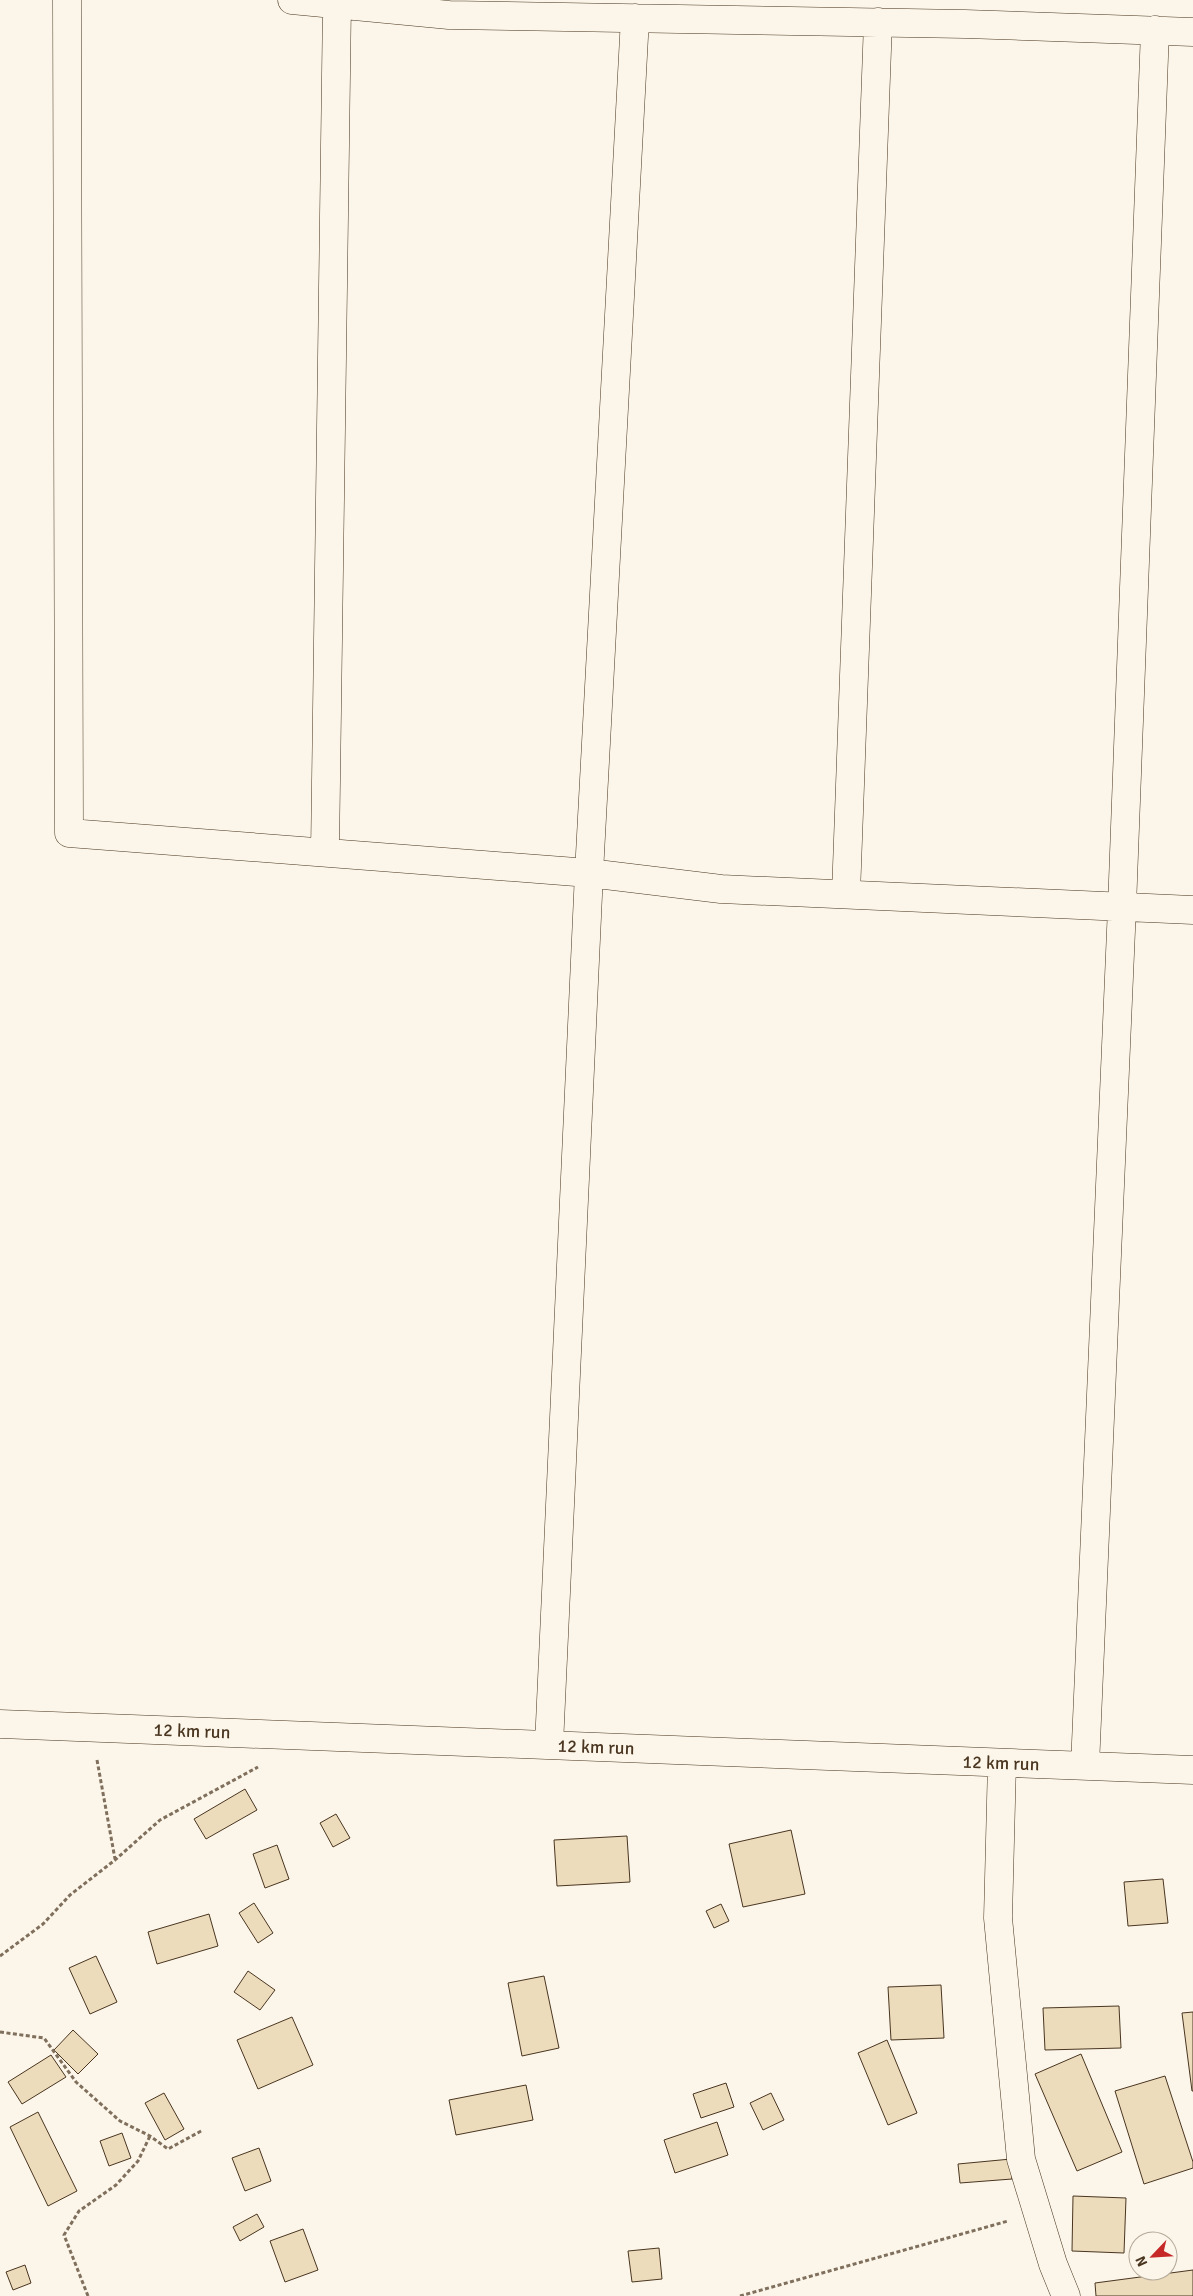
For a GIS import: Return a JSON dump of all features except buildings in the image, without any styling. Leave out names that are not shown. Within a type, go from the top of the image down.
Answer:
[{"type":"street","points":[[67,0],[69,833],[590,874],[721,889],[1193,910]]},
{"type":"street","points":[[292,0],[449,15],[878,22],[1193,32]]},
{"type":"street","points":[[325,852],[337,4]]},
{"type":"street","points":[[550,1745],[590,874],[635,18]]},
{"type":"street","points":[[846,894],[878,22]]},
{"type":"street","points":[[1086,1766],[1122,907],[1155,30]]},
{"type":"street","name":"12 km run","points":[[0,1724],[1193,1770]]},
{"type":"street","points":[[1002,1763],[998,1918],[1021,2159],[1053,2264],[1066,2296]]},
{"type":"path","points":[[93,1728],[97,1768],[115,1860]]},
{"type":"path","points":[[0,1956],[43,1924],[70,1895],[115,1860],[160,1820],[263,1765]]},
{"type":"path","points":[[0,2032],[44,2038],[76,2082],[120,2120],[150,2136],[168,2149],[203,2130]]},
{"type":"path","points":[[88,2296],[64,2235],[79,2211],[116,2185],[138,2161],[150,2136]]},
{"type":"path","points":[[740,2296],[1037,2212]]}]
